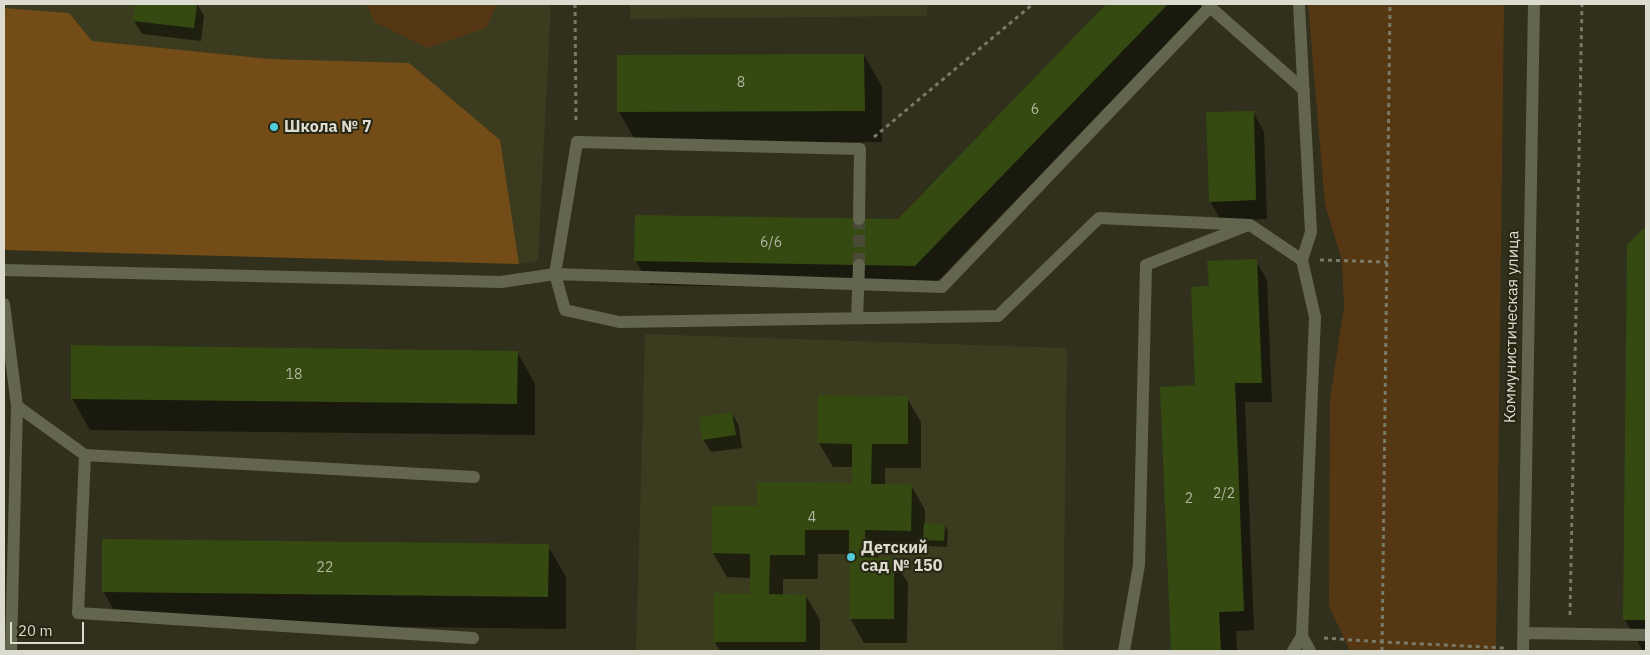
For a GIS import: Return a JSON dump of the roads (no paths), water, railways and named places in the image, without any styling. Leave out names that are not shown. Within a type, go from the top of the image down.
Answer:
[{"type":"street","points":[[1294,651],[1302,636],[1315,317],[1302,260],[1311,232],[1299,4]]},
{"type":"street","name":"Коммунистическая улица","points":[[1523,650],[1534,4]]},
{"type":"street","points":[[4,270],[502,282],[555,274],[942,286],[1208,5],[1304,90]]},
{"type":"street","points":[[859,219],[860,149],[577,142],[555,274],[565,310],[619,322],[998,316],[1099,218],[1250,225],[1302,260]]},
{"type":"street","points":[[1124,651],[1139,564],[1146,265],[1250,225]]},
{"type":"street","points":[[857,318],[859,265]]},
{"type":"street","points":[[4,304],[17,406],[11,651]]},
{"type":"street","points":[[17,406],[85,456],[474,477]]},
{"type":"street","points":[[85,456],[78,613],[473,638]]},
{"type":"street","points":[[1524,633],[1646,635]]},
{"type":"street","points":[[1302,636],[1310,651]]},
{"type":"tunnel","points":[[859,219],[859,265]]},
{"type":"place","name":"Школа № 7","points":[[274,127]]},
{"type":"place","name":"Детский сад № 150","points":[[851,557]]}]
